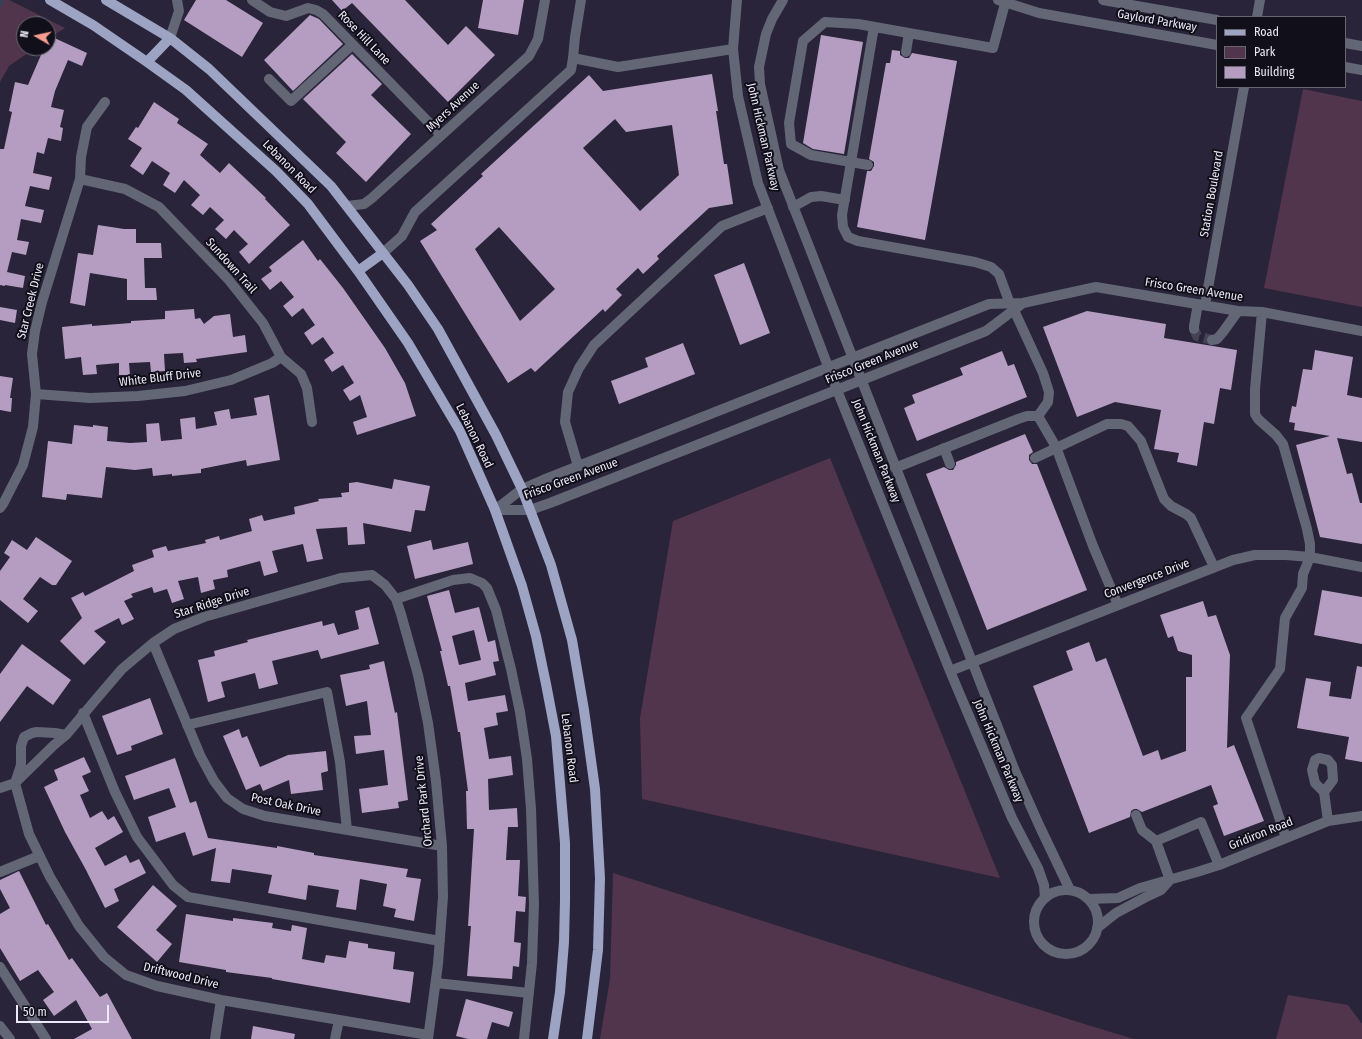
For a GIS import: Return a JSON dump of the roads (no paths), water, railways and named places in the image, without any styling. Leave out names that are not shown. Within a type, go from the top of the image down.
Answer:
[{"type":"main road","name":"Lebanon Road","points":[[50,0],[93,25],[186,90],[276,171],[308,204],[358,271],[408,343],[460,431],[495,510],[522,586],[536,636],[556,736],[565,843],[565,901],[564,949],[560,992],[553,1039]]},
{"type":"main road","name":"Lebanon Road","points":[[106,0],[170,38],[209,69],[331,186],[408,285],[438,329],[496,435],[522,489],[551,565],[572,640],[595,788],[600,878],[598,950],[587,1039]]},
{"type":"main road","points":[[147,62],[170,38]]},
{"type":"main road","points":[[358,271],[383,252]]},
{"type":"street","points":[[170,38],[179,11],[178,0]]},
{"type":"street","name":"Rose Hill Lane","points":[[252,0],[270,12],[286,16],[308,8],[320,12],[441,135]]},
{"type":"street","points":[[299,12],[301,0]]},
{"type":"street","name":"Myers Avenue","points":[[347,206],[364,204],[372,198],[529,56],[538,39],[545,0]]},
{"type":"street","points":[[383,252],[402,236],[415,212],[571,70],[574,58],[575,37],[581,0]]},
{"type":"street","name":"John Hickman Parkway","points":[[737,0],[733,49],[738,96],[758,183],[837,390],[950,671],[1012,818],[1038,868],[1044,885],[1045,898]]},
{"type":"street","name":"John Hickman Parkway","points":[[783,0],[772,19],[766,34],[759,67],[760,84],[779,170],[1015,771],[1070,890]]},
{"type":"street","name":"Gaylord Parkway","points":[[1103,0],[1216,20]]},
{"type":"street","points":[[1256,16],[1260,0]]},
{"type":"street","points":[[868,164],[811,155],[791,144],[789,123],[803,41],[825,22],[858,24],[993,48],[1003,1]]},
{"type":"street","name":"Gaylord Parkway","points":[[1003,1],[1039,13],[1216,44]]},
{"type":"street","points":[[874,27],[842,215],[844,227],[848,237],[858,242],[975,262],[991,267],[999,274],[1012,307],[1043,373],[1049,392],[1048,402],[1038,416]]},
{"type":"street","points":[[906,52],[910,33]]},
{"type":"street","points":[[1346,43],[1362,46]]},
{"type":"street","points":[[268,79],[291,102],[352,45]]},
{"type":"street","points":[[574,58],[618,67],[733,49]]},
{"type":"street","points":[[1346,67],[1362,70]]},
{"type":"street","name":"Station Boulevard","points":[[1194,329],[1202,305],[1244,88]]},
{"type":"street","name":"Star Creek Drive","points":[[0,508],[23,464],[32,427],[36,394],[32,354],[35,331],[42,302],[80,179],[80,157],[86,127],[105,102]]},
{"type":"street","name":"Sundown Trail","points":[[80,179],[125,189],[159,207],[228,279],[263,323],[281,357],[301,374],[307,388],[312,422]]},
{"type":"street","points":[[793,207],[811,197],[821,196],[845,200]]},
{"type":"street","points":[[578,466],[565,422],[568,392],[579,368],[594,345],[722,226],[768,208]]},
{"type":"street","name":"Frisco Green Avenue","points":[[495,510],[530,510],[550,503],[986,331],[1012,307],[1023,303],[1096,287],[1238,311],[1262,312],[1362,331]]},
{"type":"street","name":"Frisco Green Avenue","points":[[495,510],[522,489],[828,367],[989,304],[1012,307]]},
{"type":"street","points":[[1212,340],[1216,339],[1223,332],[1238,311]]},
{"type":"street","points":[[1262,312],[1255,389],[1255,414],[1258,419],[1276,435],[1283,444],[1310,544],[1310,557],[1303,574],[1302,588],[1285,618],[1280,669],[1246,718],[1286,838]]},
{"type":"street","name":"White Bluff Drive","points":[[36,394],[90,398],[138,396],[185,391],[231,380],[272,363],[281,357]]},
{"type":"street","points":[[896,468],[1018,419],[1027,416],[1038,416]]},
{"type":"street","points":[[1038,416],[1056,448],[1093,546],[1118,605]]},
{"type":"street","points":[[1035,458],[1107,424],[1121,424],[1128,426],[1141,441],[1164,499],[1171,506],[1192,518],[1214,567]]},
{"type":"street","points":[[944,448],[950,464]]},
{"type":"street","name":"Convergence Drive","points":[[950,671],[1233,560],[1255,555],[1286,555],[1310,557],[1362,567]]},
{"type":"street","name":"Orchard Park Drive","points":[[372,575],[385,585],[396,599],[414,660],[428,723],[436,781],[442,846],[443,897],[436,983],[428,1037]]},
{"type":"street","name":"Star Ridge Drive","points":[[0,788],[15,783],[66,735],[122,670],[152,643],[174,629],[204,616],[341,578],[372,575]]},
{"type":"street","points":[[396,599],[453,580],[470,578],[482,583],[487,588],[496,610],[520,712],[527,759],[533,834],[534,904],[532,963],[524,1039]]},
{"type":"street","name":"Post Oak Drive","points":[[152,643],[200,755],[214,781],[227,798],[243,809],[265,816],[442,846]]},
{"type":"street","points":[[187,725],[327,692],[340,762],[347,830]]},
{"type":"street","points":[[84,714],[115,792],[137,837],[173,885],[188,897],[440,941]]},
{"type":"street","points":[[15,783],[21,766],[21,746],[24,737],[37,732],[55,732],[66,735]]},
{"type":"street","name":"Driftwood Drive","points":[[15,783],[29,834],[50,878],[80,926],[104,957],[126,975],[157,986],[221,1000],[428,1037]]},
{"type":"street","points":[[1324,792],[1328,821]]},
{"type":"street","points":[[1136,815],[1142,830],[1156,840],[1170,880]]},
{"type":"street","name":"Gridiron Road","points":[[1088,899],[1118,898],[1140,888],[1219,865],[1328,821],[1362,816]]},
{"type":"street","points":[[1156,840],[1201,822],[1219,865]]},
{"type":"street","points":[[0,872],[39,856]]},
{"type":"street","name":"Gridiron Road","points":[[1097,928],[1116,913],[1161,890],[1170,880]]},
{"type":"street","points":[[1070,890],[1080,893],[1088,899],[1094,907],[1098,917],[1094,937],[1088,945],[1079,951],[1069,954],[1059,953],[1049,949],[1036,934],[1034,924],[1035,914],[1039,905],[1045,898],[1057,891],[1070,890]]},
{"type":"street","points":[[0,968],[46,1039]]},
{"type":"street","points":[[436,983],[529,993]]},
{"type":"street","points":[[215,1039],[221,1000]]},
{"type":"street","points":[[335,1039],[338,1020]]},
{"type":"street","points":[[0,1026],[10,1039]]},
{"type":"waterway","points":[[0,4],[1,0]]},
{"type":"tunnel","points":[[1194,329],[1197,336],[1212,340]]}]
